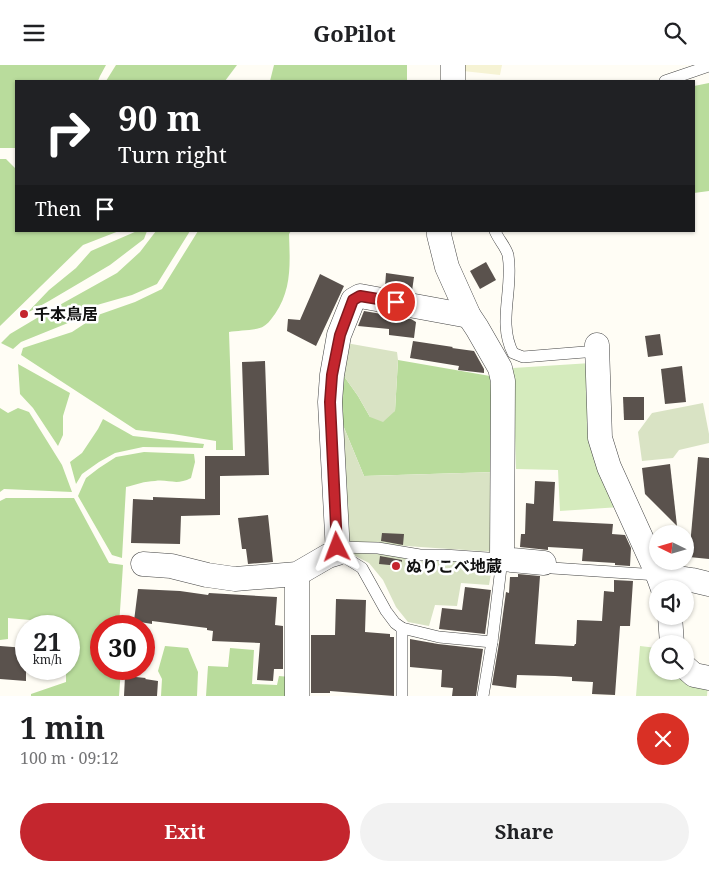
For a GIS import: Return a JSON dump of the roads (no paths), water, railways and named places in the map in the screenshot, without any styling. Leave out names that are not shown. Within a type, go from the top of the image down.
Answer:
[{"type":"street","points":[[453,65],[453,80]]},
{"type":"street","points":[[439,232],[447,267],[469,316],[500,368],[503,381],[502,559],[544,563]]},
{"type":"street","points":[[143,564],[171,566],[207,575],[235,579],[297,575],[338,550],[330,402],[332,375],[340,335],[353,300],[360,296],[469,316]]},
{"type":"street","points":[[597,348],[600,439],[609,467],[659,580]]},
{"type":"street","points":[[297,575],[297,696]]},
{"type":"street","points":[[681,580],[692,579],[709,584]]},
{"type":"street","points":[[694,675],[709,678]]},
{"type":"lane","points":[[668,80],[709,66]]},
{"type":"lane","points":[[495,232],[507,253],[509,268],[505,311],[508,343],[513,353],[523,357],[597,348]]},
{"type":"lane","points":[[338,550],[378,548],[420,555],[502,559],[483,696]]},
{"type":"lane","points":[[338,550],[362,568],[386,611],[395,623],[402,628],[439,637],[492,642]]},
{"type":"lane","points":[[544,563],[552,568],[649,581]]},
{"type":"lane","points":[[402,628],[402,696]]},
{"type":"place","name":"千本鳥居","points":[[24,314]]},
{"type":"place","name":"ぬりこべ地蔵","points":[[396,566]]}]
